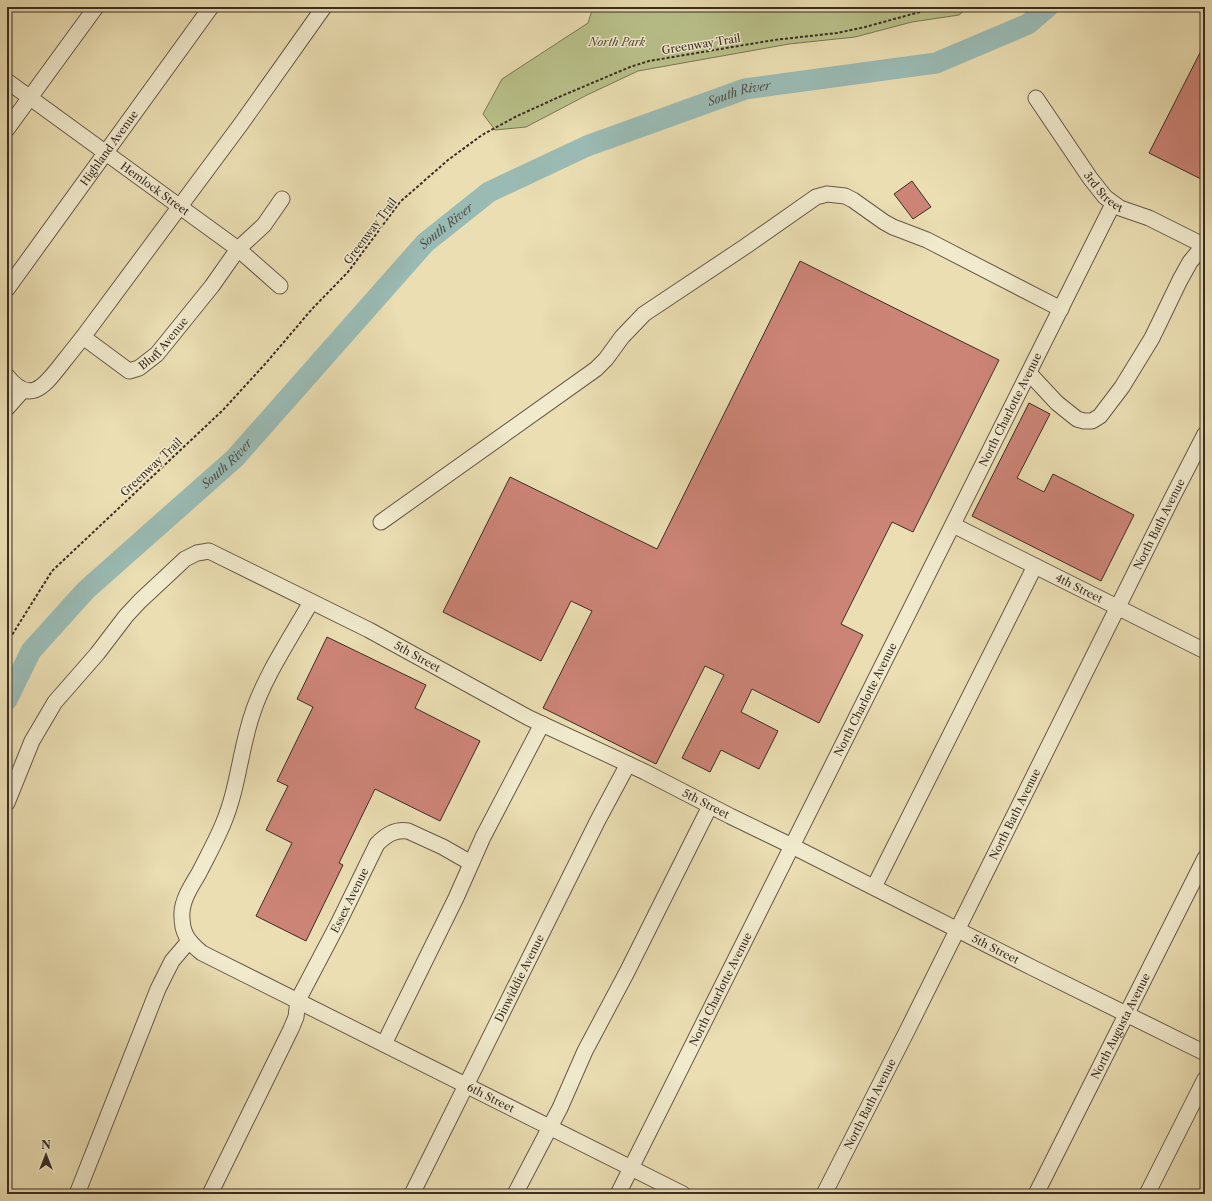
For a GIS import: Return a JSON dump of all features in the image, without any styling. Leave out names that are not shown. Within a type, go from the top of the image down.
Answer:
[{"type":"street","points":[[7,130],[96,7]]},
{"type":"street","name":"Highland Avenue","points":[[7,289],[211,7]]},
{"type":"street","points":[[7,376],[13,384],[23,390],[35,390],[42,387],[54,374],[241,124],[324,7]]},
{"type":"street","name":"Hemlock Street","points":[[7,81],[238,249],[280,286]]},
{"type":"street","name":"3rd Street","points":[[1036,98],[1090,178],[1102,194],[1113,204],[1148,218],[1205,246]]},
{"type":"street","points":[[381,522],[596,369],[606,359],[622,337],[644,314],[816,197],[827,194],[845,196],[893,227],[927,240],[1061,309]]},
{"type":"street","name":"Bluff Avenue","points":[[83,337],[129,371],[139,368],[157,354],[212,286],[238,249],[264,225],[282,199]]},
{"type":"street","name":"North Charlotte Avenue","points":[[618,1194],[1113,204]]},
{"type":"street","points":[[1029,374],[1057,403],[1077,419],[1092,421],[1100,416],[1122,387],[1152,338],[1190,262],[1205,246]]},
{"type":"street","points":[[7,408],[23,390]]},
{"type":"street","name":"North Bath Avenue","points":[[824,1194],[1205,434]]},
{"type":"street","name":"4th Street","points":[[953,525],[1118,607],[1203,645]]},
{"type":"street","name":"5th Street","points":[[7,803],[32,740],[55,702],[97,654],[126,616],[140,601],[185,559],[197,553],[209,551],[369,630],[542,724],[628,764],[1205,1053]]},
{"type":"street","points":[[874,887],[1035,566]]},
{"type":"street","points":[[76,1194],[158,989],[172,961],[189,941],[182,925],[182,910],[185,898],[224,822],[231,802],[243,746],[252,714],[285,646],[311,602]]},
{"type":"street","points":[[384,1044],[509,786],[542,724]]},
{"type":"street","name":"Dinwiddie Avenue","points":[[412,1194],[598,820],[628,764]]},
{"type":"street","points":[[515,1194],[550,1127],[585,1051],[627,972],[710,806]]},
{"type":"street","name":"Essex Avenue","points":[[210,1194],[291,1029],[296,1017],[298,1000],[338,924],[377,844],[384,837],[398,830],[408,831],[443,847],[472,863]]},
{"type":"street","name":"North Augusta Avenue","points":[[1036,1194],[1205,858]]},
{"type":"street","name":"6th Street","points":[[189,941],[202,953],[683,1194]]},
{"type":"street","points":[[1148,1194],[1205,1079]]},
{"type":"path","name":"Greenway Trail","points":[[7,643],[52,571],[223,410],[266,363],[312,308],[348,272],[400,202],[448,160],[482,135],[517,116],[558,97],[630,67],[649,61],[774,40],[837,33],[938,7]]},
{"type":"green space","name":"North Park","points":[[593,7],[969,7],[959,15],[912,22],[855,37],[789,44],[638,71],[587,95],[526,127],[495,130],[483,114],[502,79],[588,23]]},
{"type":"building","points":[[1205,43],[1205,181],[1149,153]]},
{"type":"building","points":[[912,181],[931,207],[913,219],[894,194]]},
{"type":"building","points":[[800,261],[999,360],[913,532],[892,522],[841,624],[863,635],[819,723],[752,689],[741,712],[778,731],[759,769],[721,750],[710,772],[682,758],[724,675],[705,666],[656,764],[543,708],[592,611],[571,601],[541,661],[443,612],[510,477],[657,549]]},
{"type":"building","points":[[1029,403],[1050,414],[1017,478],[1044,492],[1053,474],[1134,515],[1101,581],[972,516]]},
{"type":"building","points":[[327,637],[426,685],[415,708],[480,741],[440,821],[375,789],[339,863],[343,865],[306,941],[256,916],[292,843],[266,830],[288,786],[277,781],[313,707],[297,699]]},
{"type":"waterway","name":"South River","points":[[7,700],[31,651],[86,590],[235,458],[425,243],[489,192],[587,146],[745,89],[936,63],[1028,24],[1048,7]]}]
